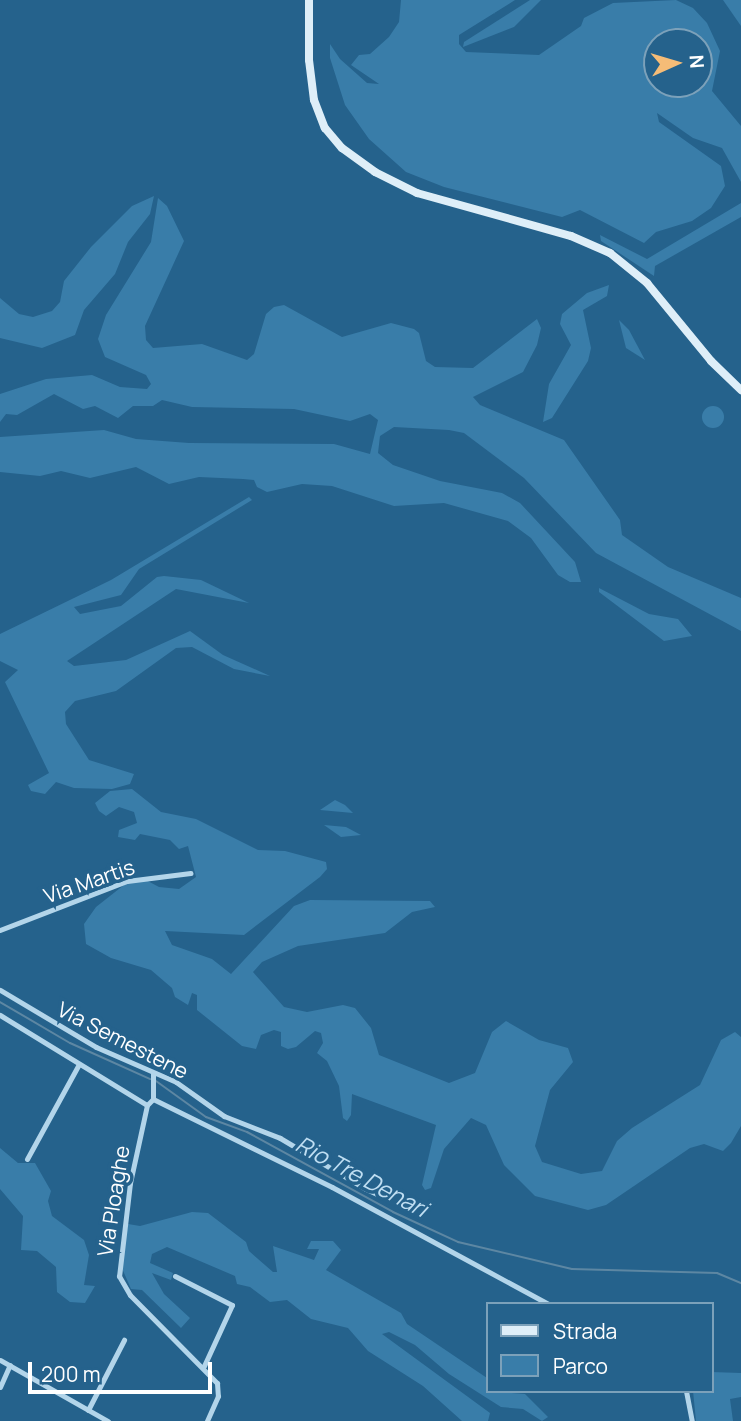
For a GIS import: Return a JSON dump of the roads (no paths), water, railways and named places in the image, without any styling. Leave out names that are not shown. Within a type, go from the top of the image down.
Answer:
[{"type":"main road","points":[[309,0],[309,60],[314,100],[326,128],[346,152],[417,192],[571,236],[610,253],[647,284],[711,361],[741,390]]},
{"type":"street","name":"Via Martis","points":[[0,930],[127,881],[190,873]]},
{"type":"street","name":"Via Semestene","points":[[0,990],[96,1047],[176,1082],[203,1103],[280,1138],[366,1189],[418,1213]]},
{"type":"street","points":[[0,1015],[147,1105]]},
{"type":"street","points":[[27,1159],[79,1064]]},
{"type":"street","points":[[153,1073],[149,1089],[152,1099],[194,1118],[544,1302]]},
{"type":"street","name":"Via Ploaghe","points":[[152,1099],[147,1105],[125,1208],[119,1276],[130,1295],[204,1366],[219,1390],[207,1421]]},
{"type":"street","points":[[194,1118],[203,1103]]},
{"type":"street","points":[[175,1276],[232,1305],[204,1366]]},
{"type":"street","points":[[88,1410],[124,1340]]},
{"type":"street","points":[[0,1360],[108,1421]]},
{"type":"street","points":[[0,1387],[10,1366]]},
{"type":"street","points":[[686,1393],[692,1421]]},
{"type":"waterway","name":"Rio Tre Denari","points":[[0,1002],[70,1043],[150,1079]]},
{"type":"waterway","name":"Rio Tre Denari","points":[[156,1081],[206,1117],[247,1132],[393,1212],[458,1242],[572,1269],[717,1273],[741,1283]]}]
